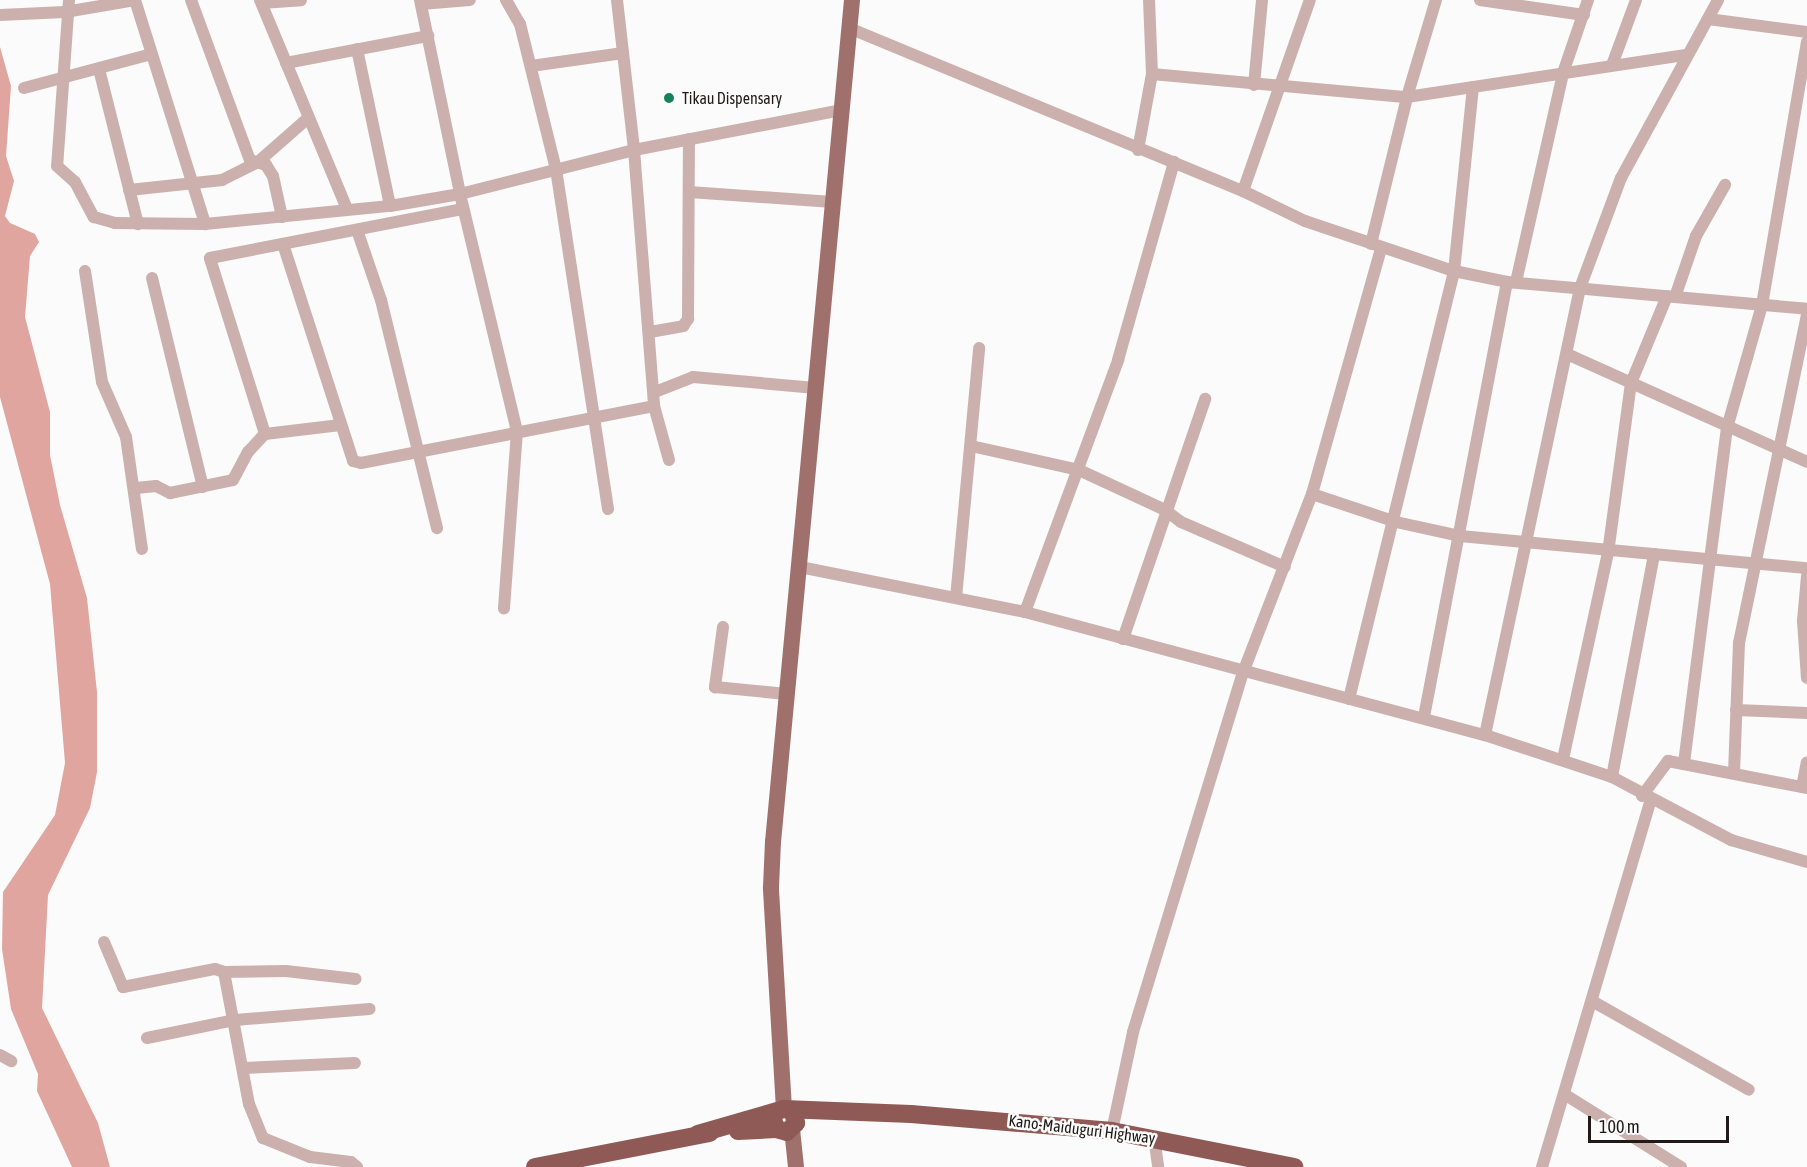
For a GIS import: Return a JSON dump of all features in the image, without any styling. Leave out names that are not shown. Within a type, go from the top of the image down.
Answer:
[{"type":"highway","name":"Kano-Maiduguri Highway","points":[[535,1167],[698,1134],[785,1122],[867,1116],[975,1118],[1112,1131],[1154,1137],[1294,1167]]},
{"type":"main road","points":[[789,1167],[771,887],[852,0]]},
{"type":"main road","points":[[785,1122],[796,1167]]},
{"type":"street","points":[[69,0],[65,12],[57,166],[75,182],[94,218],[138,225],[205,224],[390,206],[460,194],[634,150],[842,110]]},
{"type":"street","points":[[0,15],[65,12],[135,0],[205,224]]},
{"type":"street","points":[[191,0],[250,160],[258,162],[273,176],[282,217]]},
{"type":"street","points":[[301,0],[261,2],[347,209]]},
{"type":"street","points":[[470,0],[421,2],[463,209],[517,431],[504,609]]},
{"type":"street","points":[[506,0],[520,24],[556,169],[608,508]]},
{"type":"street","points":[[617,0],[634,150],[656,392],[654,406],[669,460]]},
{"type":"street","points":[[1138,150],[1152,74],[1149,0]]},
{"type":"street","points":[[1254,85],[1262,0]]},
{"type":"street","points":[[1243,190],[1310,0]]},
{"type":"street","points":[[1112,1131],[1133,1032],[1244,670],[1312,494],[1376,246],[1407,97],[1436,0]]},
{"type":"street","points":[[1480,0],[1584,15]]},
{"type":"street","points":[[1424,717],[1512,282],[1563,73],[1588,0]]},
{"type":"street","points":[[1612,65],[1636,0]]},
{"type":"street","points":[[1485,735],[1528,544],[1580,288],[1608,207],[1686,55],[1718,0]]},
{"type":"street","points":[[1708,19],[1807,32]]},
{"type":"street","points":[[849,28],[1138,150],[1243,190],[1305,221],[1454,271],[1512,282],[1807,309]]},
{"type":"street","points":[[285,63],[428,36]]},
{"type":"street","points":[[1684,763],[1727,428],[1762,305],[1807,42]]},
{"type":"street","points":[[357,49],[390,206]]},
{"type":"street","points":[[531,66],[623,53]]},
{"type":"street","points":[[24,88],[152,54]]},
{"type":"street","points":[[1152,74],[1407,97],[1686,55]]},
{"type":"street","points":[[99,69],[138,225]]},
{"type":"street","points":[[1349,699],[1396,522],[1454,271],[1473,87]]},
{"type":"street","points":[[129,190],[222,180],[258,162],[308,118]]},
{"type":"street","points":[[650,332],[683,326],[688,319],[689,140]]},
{"type":"street","points":[[1025,612],[1118,360],[1174,162]]},
{"type":"street","points":[[1563,759],[1608,553],[1631,383],[1696,236],[1725,185]]},
{"type":"street","points":[[689,192],[833,202]]},
{"type":"street","points":[[265,434],[210,258],[463,209]]},
{"type":"street","points":[[357,230],[381,300],[420,451],[437,528]]},
{"type":"street","points":[[283,244],[353,461],[420,451],[654,406]]},
{"type":"street","points":[[85,271],[102,382],[126,437],[136,488],[142,549]]},
{"type":"street","points":[[152,278],[203,487]]},
{"type":"street","points":[[1734,773],[1739,643],[1775,451],[1807,316]]},
{"type":"street","points":[[956,598],[979,348]]},
{"type":"street","points":[[1567,354],[1775,451],[1807,462]]},
{"type":"street","points":[[656,392],[693,377],[816,388]]},
{"type":"street","points":[[1123,639],[1165,510],[1205,399]]},
{"type":"street","points":[[136,488],[156,486],[170,493],[233,480],[248,452],[265,434],[340,425]]},
{"type":"street","points":[[971,446],[1079,470],[1165,510],[1181,522],[1285,567]]},
{"type":"street","points":[[1312,494],[1396,522],[1460,536],[1608,553],[1710,556],[1807,568]]},
{"type":"street","points":[[1612,777],[1654,554]]},
{"type":"street","points":[[800,567],[1025,612],[1424,717],[1563,759],[1612,777],[1647,798],[1731,840],[1807,862]]},
{"type":"street","points":[[1807,576],[1803,621],[1807,678]]},
{"type":"street","points":[[723,627],[715,687],[787,694]]},
{"type":"street","points":[[1736,710],[1807,713]]},
{"type":"street","points":[[1542,1167],[1592,1001],[1647,798],[1661,764],[1684,763],[1805,787],[1807,762]]},
{"type":"street","points":[[104,942],[123,987],[215,969],[224,972],[286,971],[356,979]]},
{"type":"street","points":[[224,972],[235,1020],[249,1104],[263,1138],[310,1157],[351,1162],[357,1167]]},
{"type":"street","points":[[1592,1001],[1749,1090]]},
{"type":"street","points":[[147,1038],[235,1020],[370,1009]]},
{"type":"street","points":[[243,1068],[355,1062]]},
{"type":"street","points":[[1564,1094],[1681,1167]]},
{"type":"street","points":[[1154,1137],[1158,1167]]},
{"type":"shaded area","points":[[0,47],[11,86],[6,156],[14,181],[5,216],[10,223],[35,234],[39,242],[30,256],[25,317],[50,412],[50,455],[60,505],[87,598],[97,692],[97,772],[90,808],[48,895],[42,1008],[98,1123],[110,1167],[72,1167],[37,1091],[38,1074],[11,1009],[2,949],[3,892],[55,815],[65,763],[50,584],[0,397]]},
{"type":"place","name":"Tikau Dispensary","points":[[669,98]]}]
